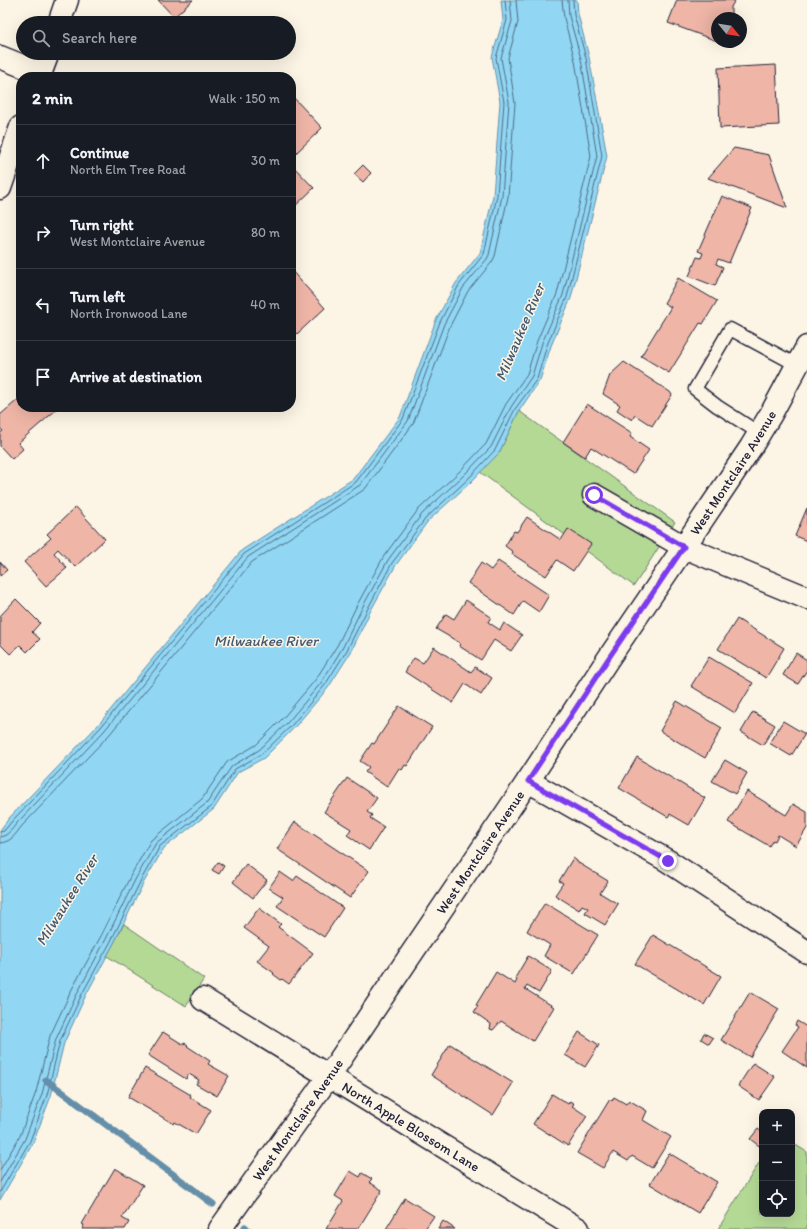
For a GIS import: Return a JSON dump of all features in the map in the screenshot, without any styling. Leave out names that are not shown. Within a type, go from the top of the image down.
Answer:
[{"type":"street","points":[[61,16],[67,0]]},
{"type":"street","points":[[0,57],[33,72]]},
{"type":"street","points":[[41,72],[45,60]]},
{"type":"street","points":[[0,188],[16,142]]},
{"type":"street","name":"West Montclaire Avenue","points":[[220,1229],[328,1076],[528,781],[684,547],[771,414],[802,356]]},
{"type":"street","points":[[594,495],[684,547],[807,598]]},
{"type":"street","points":[[528,781],[668,861],[807,952]]},
{"type":"street","name":"North Apple Blossom Lane","points":[[204,999],[578,1229]]},
{"type":"lane","points":[[759,433],[717,406],[695,389],[730,329],[802,356]]},
{"type":"green space","points":[[519,411],[675,522],[634,586],[480,472],[499,453]]},
{"type":"green space","points":[[124,924],[204,979],[186,1006],[107,956]]},
{"type":"green space","points":[[795,1145],[807,1152],[807,1229],[718,1229],[759,1163],[759,1217],[795,1217]]},
{"type":"water","name":"Milwaukee River","points":[[501,0],[577,0],[578,14],[589,57],[607,156],[571,298],[551,346],[540,380],[519,411],[499,453],[471,482],[428,521],[396,565],[370,612],[351,652],[328,688],[294,728],[264,758],[238,772],[214,809],[164,848],[144,882],[86,995],[64,1043],[51,1096],[33,1143],[0,1200],[0,830],[10,817],[98,725],[242,550],[353,479],[400,417],[436,320],[456,283],[480,253],[493,196],[500,102],[492,57],[503,20]]},
{"type":"building","points":[[158,0],[193,0],[175,16],[173,16]]},
{"type":"building","points":[[677,0],[735,0],[731,7],[731,12],[711,12],[711,39],[668,23]]},
{"type":"building","points":[[776,65],[779,125],[720,128],[718,68]]},
{"type":"building","points":[[296,100],[322,128],[296,153]]},
{"type":"building","points":[[734,148],[769,155],[787,208],[708,178]]},
{"type":"building","points":[[363,165],[371,173],[363,182],[354,174]]},
{"type":"building","points":[[296,169],[314,188],[296,205]]},
{"type":"building","points":[[722,196],[752,208],[729,263],[718,259],[716,264],[723,267],[715,286],[689,276],[697,257],[701,258],[703,253],[698,251]]},
{"type":"building","points":[[296,276],[325,308],[297,334],[296,333]]},
{"type":"building","points":[[678,278],[717,301],[703,324],[700,323],[669,373],[641,356],[671,307],[664,303]]},
{"type":"building","points":[[624,362],[670,392],[672,395],[652,426],[635,415],[632,420],[617,410],[620,405],[603,394],[610,375]]},
{"type":"building","points":[[16,401],[16,412],[54,412],[18,443],[23,449],[12,459],[0,446],[0,433],[3,431],[0,428],[0,415]]},
{"type":"building","points":[[587,404],[632,433],[630,437],[649,450],[633,474],[591,447],[585,457],[563,442]]},
{"type":"building","points":[[76,507],[105,539],[75,567],[58,549],[54,553],[67,568],[46,586],[24,562],[51,538],[47,534]]},
{"type":"building","points":[[807,508],[807,541],[795,536]]},
{"type":"building","points":[[527,517],[561,540],[568,529],[591,544],[573,571],[557,560],[546,576],[512,554],[513,552],[505,546],[514,531],[517,532]]},
{"type":"building","points":[[498,561],[549,595],[539,612],[523,601],[514,615],[468,583],[481,563],[491,570]]},
{"type":"building","points":[[0,562],[7,570],[0,576]]},
{"type":"building","points":[[16,599],[40,623],[32,632],[40,639],[27,652],[20,645],[10,654],[0,644],[0,616]]},
{"type":"building","points":[[466,600],[491,617],[488,622],[500,630],[504,623],[522,635],[511,651],[494,640],[481,660],[459,646],[460,643],[436,629],[446,614],[454,619]]},
{"type":"building","points":[[737,619],[784,648],[766,678],[718,649]]},
{"type":"building","points":[[434,647],[471,672],[475,667],[492,678],[481,695],[465,684],[453,703],[405,672],[414,658],[423,663]]},
{"type":"building","points":[[796,653],[807,660],[807,670],[798,684],[783,675]]},
{"type":"building","points":[[709,657],[753,683],[735,713],[691,686]]},
{"type":"building","points":[[677,701],[722,728],[705,758],[660,731]]},
{"type":"building","points":[[399,706],[432,727],[407,766],[405,765],[402,770],[399,768],[387,787],[365,772],[369,767],[360,761],[372,743],[374,744]]},
{"type":"building","points":[[753,712],[775,725],[763,745],[741,732]]},
{"type":"building","points":[[783,721],[805,734],[791,756],[769,743]]},
{"type":"building","points":[[637,757],[705,798],[689,825],[670,814],[668,817],[619,788]]},
{"type":"building","points":[[725,760],[747,773],[735,794],[712,781]]},
{"type":"building","points":[[347,778],[377,798],[367,812],[372,815],[370,818],[384,827],[369,850],[347,835],[351,829],[324,812]]},
{"type":"building","points":[[747,791],[786,815],[793,804],[807,812],[807,828],[796,846],[778,835],[775,841],[773,840],[769,846],[728,822]]},
{"type":"building","points":[[295,822],[369,871],[350,898],[277,849]]},
{"type":"building","points":[[573,858],[608,881],[600,893],[618,904],[605,925],[585,913],[588,908],[582,905],[579,910],[555,895],[563,883],[559,881]]},
{"type":"building","points":[[218,862],[224,866],[219,874],[212,870]]},
{"type":"building","points":[[246,864],[267,880],[253,898],[233,882]]},
{"type":"building","points":[[280,872],[293,881],[297,876],[343,908],[324,937],[277,906],[283,897],[269,888]]},
{"type":"building","points":[[545,903],[598,935],[574,974],[544,956],[550,945],[527,931]]},
{"type":"building","points":[[259,908],[281,924],[278,927],[313,953],[289,984],[282,979],[281,980],[257,961],[269,946],[244,928]]},
{"type":"building","points":[[653,935],[721,976],[704,1005],[635,964]]},
{"type":"building","points":[[528,956],[552,971],[539,993],[527,986],[525,989],[554,1007],[533,1041],[501,1021],[493,1030],[490,1029],[491,1024],[474,1012],[478,1006],[476,1005],[496,972],[515,984],[517,980],[515,978]]},
{"type":"building","points":[[750,992],[779,1009],[750,1057],[721,1040]]},
{"type":"building","points":[[797,1021],[807,1027],[807,1068],[782,1051],[798,1027],[795,1025]]},
{"type":"building","points":[[163,1032],[184,1045],[184,1043],[188,1045],[187,1046],[210,1061],[208,1064],[229,1076],[217,1096],[196,1084],[199,1080],[189,1074],[186,1079],[148,1055]]},
{"type":"building","points":[[579,1032],[599,1045],[585,1067],[565,1055]]},
{"type":"building","points":[[704,1033],[713,1038],[709,1044],[701,1039]]},
{"type":"building","points":[[450,1044],[513,1083],[493,1115],[431,1075]]},
{"type":"building","points":[[753,1063],[775,1077],[759,1100],[738,1086]]},
{"type":"building","points":[[145,1068],[191,1095],[190,1097],[211,1110],[196,1134],[175,1122],[174,1124],[128,1097]]},
{"type":"building","points":[[552,1094],[568,1104],[570,1101],[574,1104],[572,1106],[587,1116],[568,1146],[533,1124]]},
{"type":"building","points":[[614,1097],[626,1104],[629,1100],[647,1111],[643,1120],[671,1137],[652,1168],[632,1156],[628,1161],[613,1152],[603,1168],[577,1153],[610,1099],[612,1101]]},
{"type":"building","points":[[758,1129],[759,1130],[759,1146],[750,1139]]},
{"type":"building","points":[[669,1153],[717,1182],[698,1213],[650,1184]]},
{"type":"building","points":[[115,1168],[143,1185],[122,1218],[129,1222],[125,1229],[82,1229],[84,1225],[82,1224]]},
{"type":"building","points":[[350,1171],[360,1177],[362,1173],[372,1179],[369,1182],[382,1190],[358,1229],[326,1229],[343,1201],[335,1196]]},
{"type":"building","points":[[405,1198],[434,1216],[425,1229],[386,1229]]},
{"type":"building","points":[[443,1221],[455,1229],[438,1229]]},
{"type":"waterway","points":[[46,1080],[213,1204]]},
{"type":"route","points":[[594,495],[684,547],[528,781],[668,861]]}]
